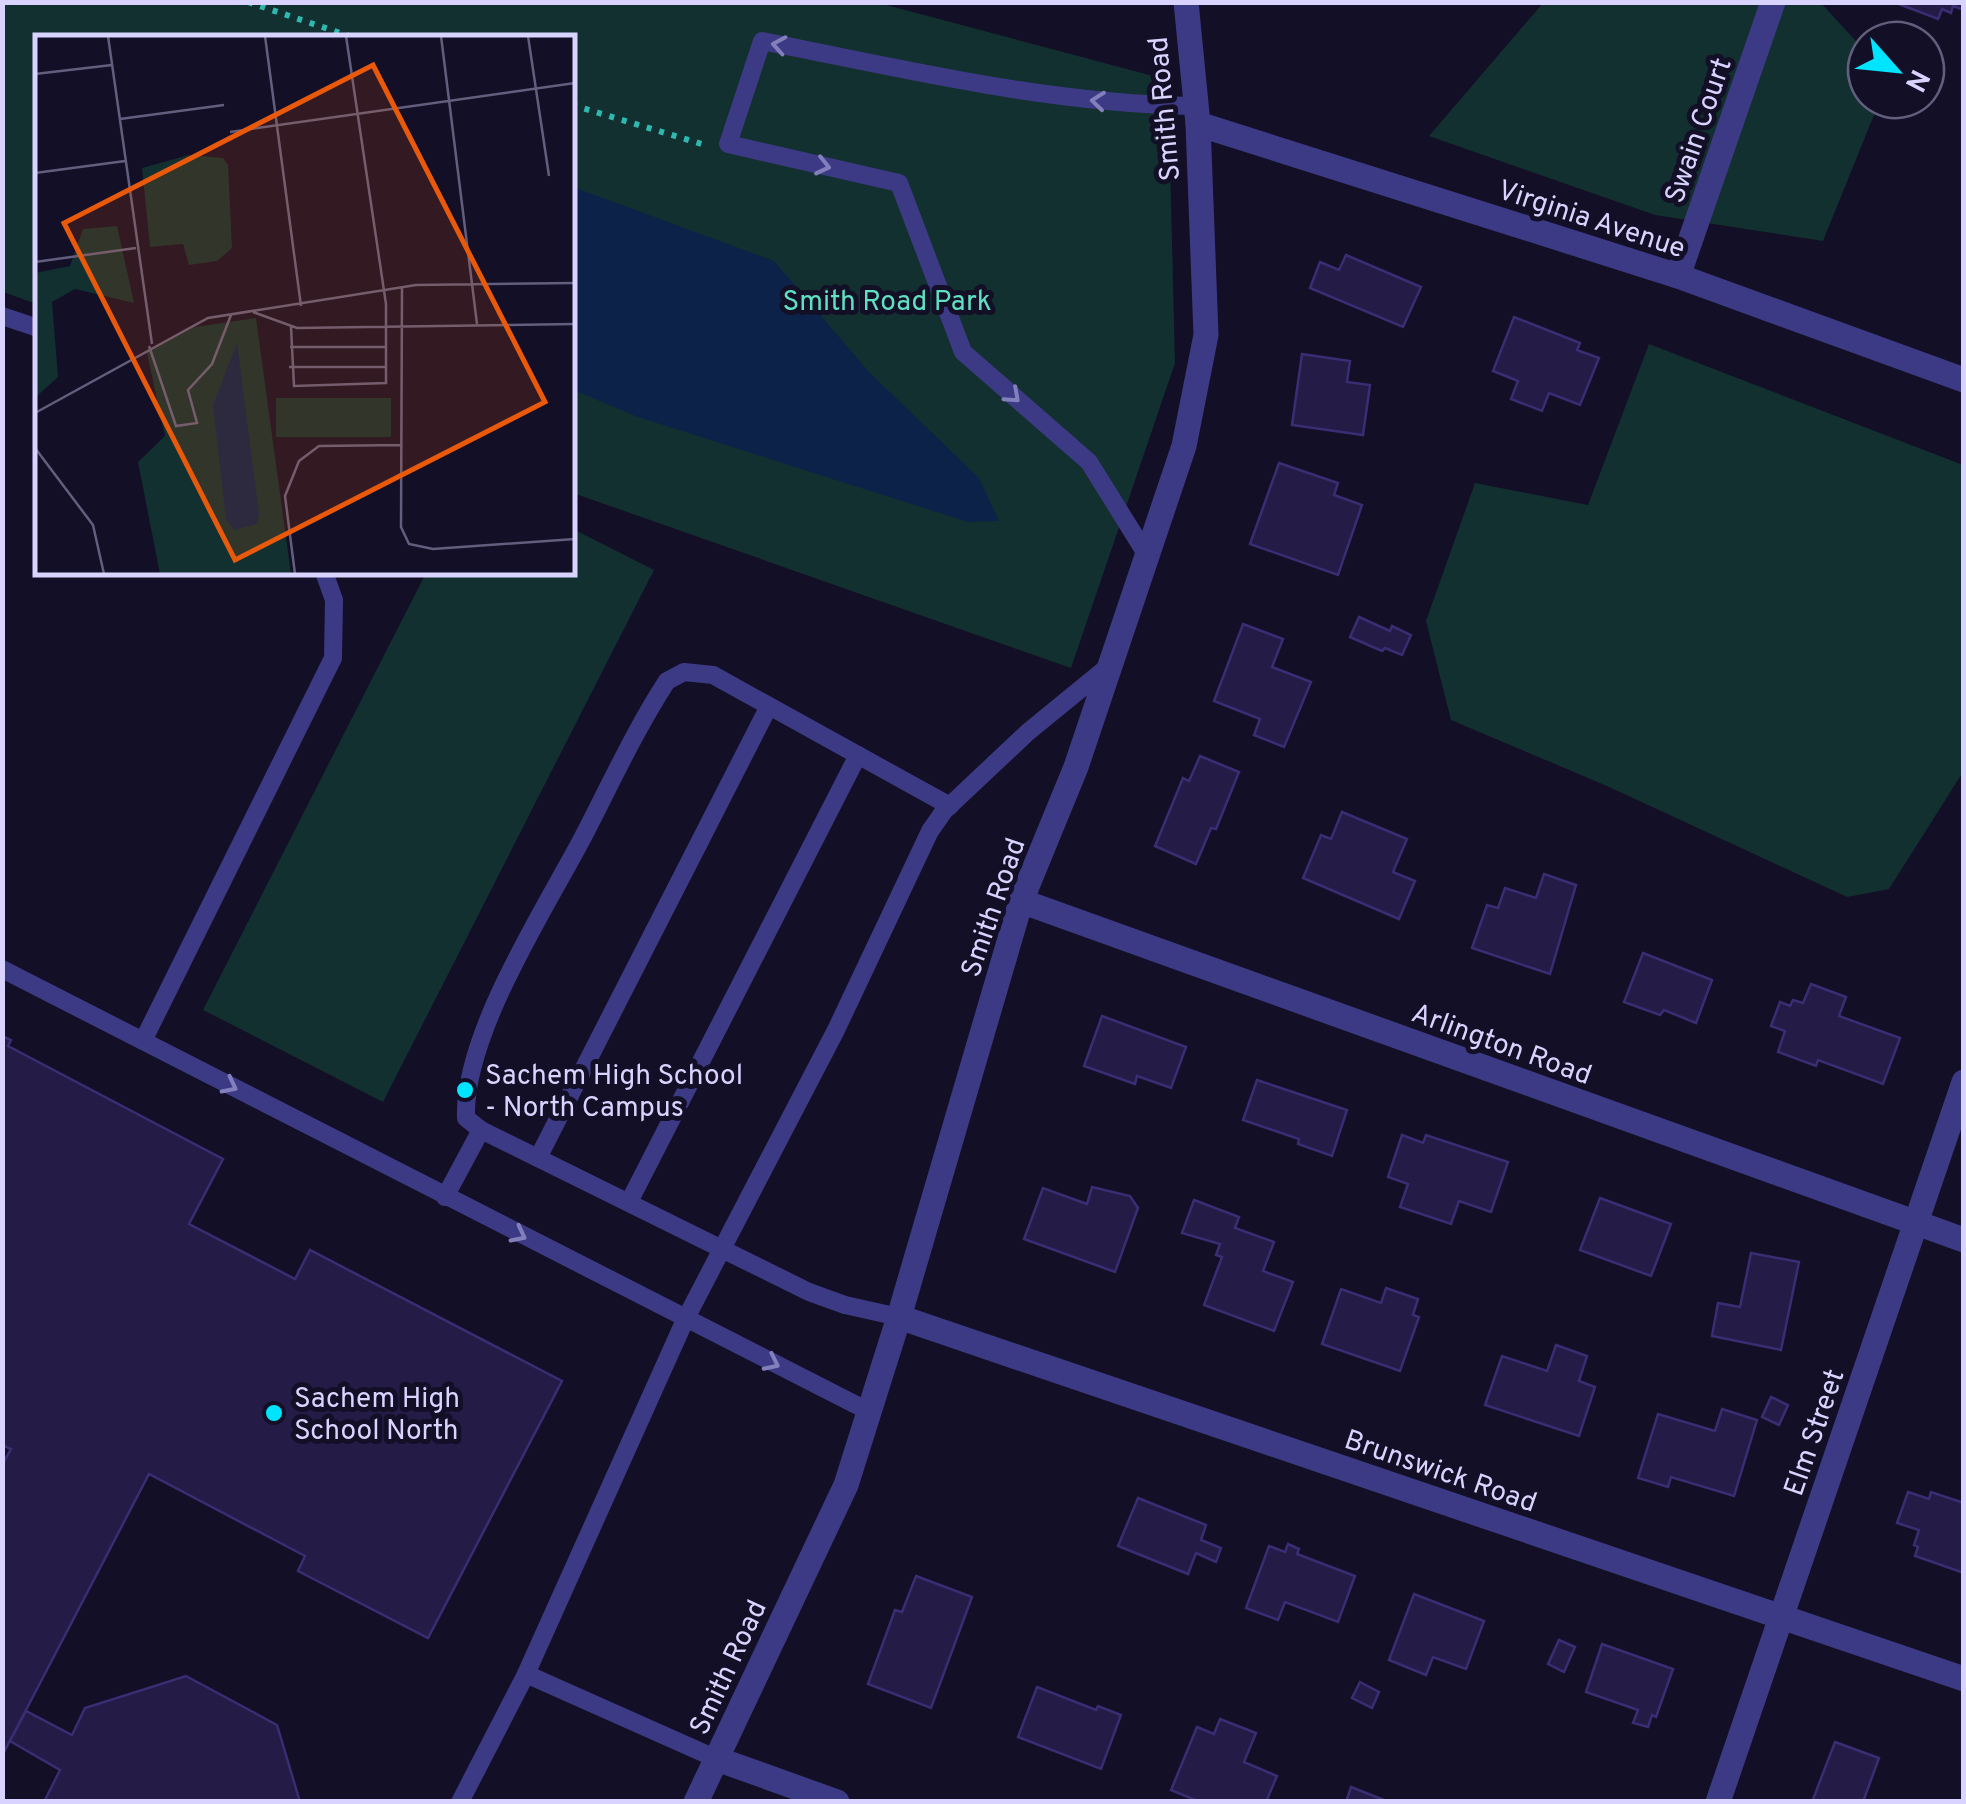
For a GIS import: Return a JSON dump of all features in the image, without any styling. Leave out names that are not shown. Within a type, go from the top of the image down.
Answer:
[{"type":"street","name":"Smith Road","points":[[696,1802],[846,1485],[1021,901],[1076,766],[1184,446],[1206,335],[1196,116],[1186,2]]},
{"type":"street","name":"Swain Court","points":[[1678,276],[1773,2]]},
{"type":"street","name":"Virginia Avenue","points":[[1196,116],[1678,276],[1964,380]]},
{"type":"street","name":"Arlington Road","points":[[1021,901],[1964,1240]]},
{"type":"street","name":"Elm Street","points":[[1718,1802],[1964,1082]]},
{"type":"street","name":"Brunswick Road","points":[[899,1318],[1964,1680]]},
{"type":"street","points":[[717,1759],[837,1802]]},
{"type":"lane","points":[[1148,557],[1088,462],[964,352],[899,183],[728,144],[762,42],[1033,94],[1148,106],[1196,116]]},
{"type":"lane","points":[[2,316],[35,327]]},
{"type":"lane","points":[[143,1042],[333,658],[334,600],[325,575]]},
{"type":"lane","points":[[460,1802],[526,1674],[685,1320],[836,1030],[930,832],[950,806],[1028,732],[1112,664]]},
{"type":"lane","points":[[899,1318],[846,1306],[809,1292],[481,1130],[466,1118],[465,1098],[492,1010],[667,681],[684,672],[713,676],[950,806]]},
{"type":"lane","points":[[538,1158],[769,706]]},
{"type":"lane","points":[[629,1202],[858,755]]},
{"type":"lane","points":[[2,969],[870,1412]]},
{"type":"lane","points":[[445,1197],[481,1130]]},
{"type":"lane","points":[[526,1674],[717,1759]]},
{"type":"path","points":[[248,2],[346,35]]},
{"type":"path","points":[[575,106],[704,144],[728,144]]},
{"type":"green space","name":"Smith Road Park","points":[[3,3],[879,3],[1168,80],[1175,363],[1071,668],[575,494],[575,35],[35,35],[35,303],[3,292]]},
{"type":"green space","points":[[1543,3],[1821,3],[1846,30],[1846,120],[1872,120],[1823,241],[1655,215],[1429,136]]},
{"type":"green space","points":[[1649,344],[1963,465],[1963,772],[1889,889],[1847,897],[1607,786],[1451,720],[1426,621],[1475,483],[1588,505]]},
{"type":"green space","points":[[575,530],[654,570],[383,1102],[203,1010],[425,575],[575,575]]},
{"type":"water","points":[[575,188],[774,261],[869,372],[979,478],[999,521],[968,522],[638,417],[575,391]]},
{"type":"building","points":[[1964,2],[1964,10],[1953,6],[1951,13],[1942,9],[1938,19],[1896,3]]},
{"type":"building","points":[[1346,255],[1421,287],[1403,327],[1310,288],[1320,262],[1339,270]]},
{"type":"building","points":[[1514,317],[1580,343],[1577,350],[1599,358],[1580,405],[1549,393],[1542,411],[1511,399],[1518,381],[1493,371]]},
{"type":"building","points":[[1302,354],[1350,361],[1347,382],[1370,385],[1363,435],[1292,425]]},
{"type":"building","points":[[1279,463],[1338,483],[1334,495],[1362,505],[1338,575],[1250,544]]},
{"type":"building","points":[[1359,617],[1390,631],[1392,626],[1411,635],[1402,655],[1350,637]]},
{"type":"building","points":[[1243,624],[1283,639],[1272,667],[1311,682],[1284,747],[1254,735],[1260,719],[1214,701]]},
{"type":"building","points":[[1200,756],[1239,772],[1216,829],[1211,828],[1196,864],[1155,846],[1183,778],[1189,781]]},
{"type":"building","points":[[1342,812],[1407,839],[1393,872],[1415,881],[1399,919],[1303,878],[1321,835],[1331,839]]},
{"type":"building","points":[[1544,874],[1576,885],[1550,974],[1472,948],[1487,905],[1498,908],[1505,888],[1536,898]]},
{"type":"building","points":[[1643,953],[1712,980],[1696,1023],[1664,1010],[1660,1015],[1624,1002]]},
{"type":"building","points":[[1811,984],[1846,997],[1839,1016],[1900,1038],[1883,1084],[1818,1060],[1816,1066],[1778,1052],[1785,1031],[1771,1026],[1780,1002],[1790,1006],[1793,1000],[1803,1003]]},
{"type":"building","points":[[1102,1016],[1186,1047],[1171,1088],[1137,1076],[1135,1084],[1084,1066]]},
{"type":"building","name":"Sachem High School North","points":[[2,1036],[11,1040],[8,1046],[223,1159],[189,1224],[295,1279],[310,1250],[562,1381],[428,1638],[298,1571],[305,1556],[149,1474],[2,1756],[2,1465],[11,1449],[2,1445]]},
{"type":"building","points":[[1257,1080],[1347,1110],[1332,1156],[1298,1144],[1299,1139],[1243,1120]]},
{"type":"building","points":[[1402,1135],[1423,1143],[1426,1135],[1508,1162],[1491,1212],[1459,1201],[1451,1224],[1400,1207],[1408,1184],[1388,1177]]},
{"type":"building","points":[[1092,1187],[1130,1196],[1138,1208],[1115,1272],[1024,1239],[1043,1188],[1087,1204]]},
{"type":"building","points":[[1600,1198],[1671,1224],[1651,1276],[1580,1250]]},
{"type":"building","points":[[1194,1200],[1239,1217],[1235,1228],[1274,1242],[1263,1271],[1293,1282],[1274,1331],[1204,1305],[1222,1257],[1216,1255],[1220,1244],[1182,1233]]},
{"type":"building","points":[[1751,1253],[1799,1262],[1781,1350],[1712,1336],[1718,1303],[1740,1307]]},
{"type":"building","points":[[1386,1288],[1418,1299],[1413,1315],[1419,1317],[1400,1371],[1322,1344],[1341,1289],[1381,1303]]},
{"type":"building","points":[[1556,1345],[1587,1356],[1579,1381],[1595,1387],[1579,1436],[1485,1405],[1502,1356],[1547,1371]]},
{"type":"building","points":[[1771,1397],[1788,1405],[1779,1425],[1762,1417]]},
{"type":"building","points":[[1722,1409],[1757,1420],[1734,1496],[1671,1477],[1668,1487],[1638,1478],[1658,1414],[1715,1431]]},
{"type":"building","points":[[1908,1492],[1929,1499],[1931,1492],[1964,1503],[1964,1573],[1915,1556],[1919,1530],[1897,1523]]},
{"type":"building","points":[[1138,1498],[1206,1525],[1201,1540],[1221,1548],[1216,1562],[1196,1553],[1188,1574],[1118,1546]]},
{"type":"building","points":[[1288,1544],[1299,1549],[1297,1554],[1355,1576],[1338,1622],[1285,1602],[1278,1620],[1246,1608],[1269,1546],[1285,1552]]},
{"type":"building","points":[[916,1576],[972,1597],[931,1708],[868,1684],[895,1610],[902,1612]]},
{"type":"building","points":[[1414,1594],[1484,1621],[1466,1669],[1433,1657],[1426,1675],[1389,1660]]},
{"type":"building","points":[[1559,1640],[1575,1647],[1564,1672],[1548,1664]]},
{"type":"building","points":[[1602,1644],[1673,1669],[1656,1717],[1652,1715],[1648,1727],[1633,1723],[1638,1710],[1586,1692]]},
{"type":"building","points":[[186,1676],[277,1725],[300,1802],[44,1802],[60,1770],[10,1741],[26,1711],[72,1735],[85,1708]]},
{"type":"building","points":[[1360,1682],[1379,1692],[1372,1708],[1352,1698]]},
{"type":"building","points":[[1037,1687],[1096,1710],[1098,1706],[1121,1715],[1101,1769],[1018,1737]]},
{"type":"building","points":[[1220,1719],[1256,1733],[1244,1762],[1277,1776],[1266,1802],[1200,1802],[1171,1790],[1197,1727],[1214,1734]]},
{"type":"building","points":[[1835,1742],[1879,1758],[1863,1802],[1812,1802]]},
{"type":"building","points":[[1351,1787],[1389,1802],[1346,1802]]},
{"type":"place","name":"Sachem High School - North Campus","points":[[465,1090]]},
{"type":"place","name":"Sachem High School North","points":[[274,1413]]}]
